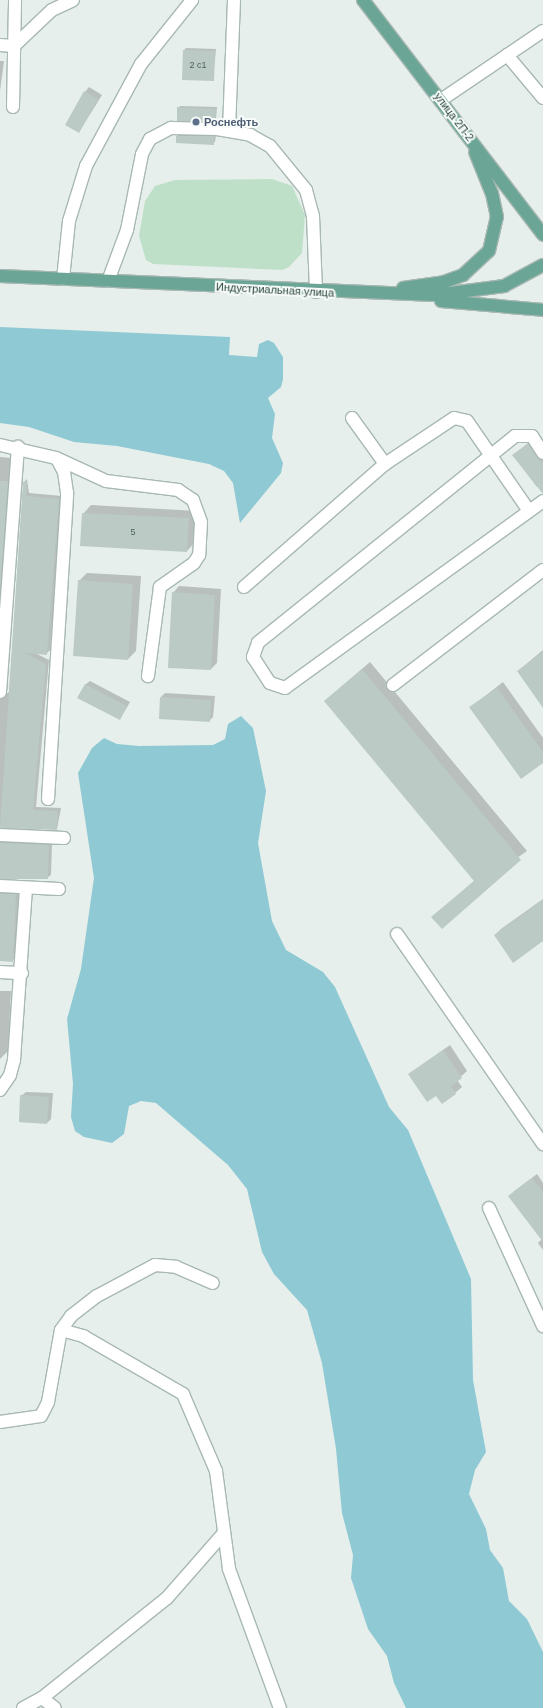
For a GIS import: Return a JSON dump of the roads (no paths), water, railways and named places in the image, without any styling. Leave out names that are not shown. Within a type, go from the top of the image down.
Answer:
[{"type":"main road","name":"улица 2П-2","points":[[363,0],[543,234]]},
{"type":"main road","points":[[348,294],[444,282],[477,266],[489,251],[497,217],[492,194],[469,136]]},
{"type":"main road","name":"Индустриальная улица","points":[[0,276],[348,294],[435,295],[486,291],[523,278],[543,265]]},
{"type":"main road","points":[[348,294],[543,310]]},
{"type":"street","points":[[13,106],[15,0]]},
{"type":"street","points":[[0,45],[14,46],[52,10],[73,0]]},
{"type":"street","points":[[63,279],[69,221],[86,166],[141,64],[192,0]]},
{"type":"street","points":[[229,130],[234,0]]},
{"type":"street","points":[[441,100],[543,31]]},
{"type":"street","points":[[507,55],[543,98]]},
{"type":"street","points":[[108,281],[126,230],[142,154],[150,139],[171,128],[229,130],[250,134],[270,146],[306,190],[313,216],[316,292]]},
{"type":"street","points":[[352,418],[385,464]]},
{"type":"street","points":[[244,587],[385,464],[454,418],[467,421],[492,454],[529,511]]},
{"type":"street","points":[[543,453],[532,436],[515,436],[258,643],[253,657],[270,683],[285,688],[543,501]]},
{"type":"street","points":[[0,445],[18,447],[56,458],[106,481],[178,490],[188,495],[199,510],[199,555],[160,587],[156,599],[148,676]]},
{"type":"street","points":[[0,692],[18,447]]},
{"type":"street","points":[[48,799],[67,493],[64,472],[56,458]]},
{"type":"street","points":[[393,684],[543,570]]},
{"type":"street","points":[[0,835],[64,838]]},
{"type":"street","points":[[0,886],[59,889]]},
{"type":"street","points":[[0,1090],[10,1075],[14,1060],[22,973],[26,888]]},
{"type":"street","points":[[397,934],[543,1144]]},
{"type":"street","points":[[0,972],[22,973]]},
{"type":"street","points":[[489,1208],[543,1326]]},
{"type":"street","points":[[0,1422],[41,1416],[48,1402],[61,1330],[71,1316],[97,1296],[155,1265],[176,1267],[212,1283]]},
{"type":"street","points":[[61,1330],[83,1336],[183,1394],[216,1471],[229,1569],[280,1708]]},
{"type":"street","points":[[23,1708],[42,1698],[167,1598],[224,1533]]},
{"type":"street","points":[[42,1698],[55,1708]]},
{"type":"water","points":[[0,327],[230,337],[229,355],[257,357],[259,344],[268,340],[274,343],[283,357],[283,379],[281,387],[268,398],[275,414],[272,438],[283,463],[281,473],[240,523],[233,483],[224,471],[209,464],[117,446],[74,442],[29,427],[0,423]]},
{"type":"water","points":[[241,716],[253,728],[266,791],[258,843],[272,921],[286,950],[323,972],[335,987],[389,1107],[408,1130],[471,1279],[473,1380],[486,1452],[475,1470],[469,1494],[486,1529],[490,1550],[503,1568],[509,1601],[527,1619],[543,1652],[543,1708],[406,1708],[394,1683],[387,1656],[368,1629],[351,1578],[353,1555],[342,1513],[336,1449],[322,1363],[307,1310],[274,1274],[262,1252],[247,1189],[228,1165],[156,1103],[141,1101],[129,1106],[124,1134],[112,1143],[84,1137],[75,1131],[71,1117],[73,1084],[67,1019],[81,969],[94,878],[78,773],[92,748],[104,738],[117,744],[139,746],[213,745],[225,739],[228,724]]},
{"type":"place","name":"Роснефть","points":[[196,122]]}]
